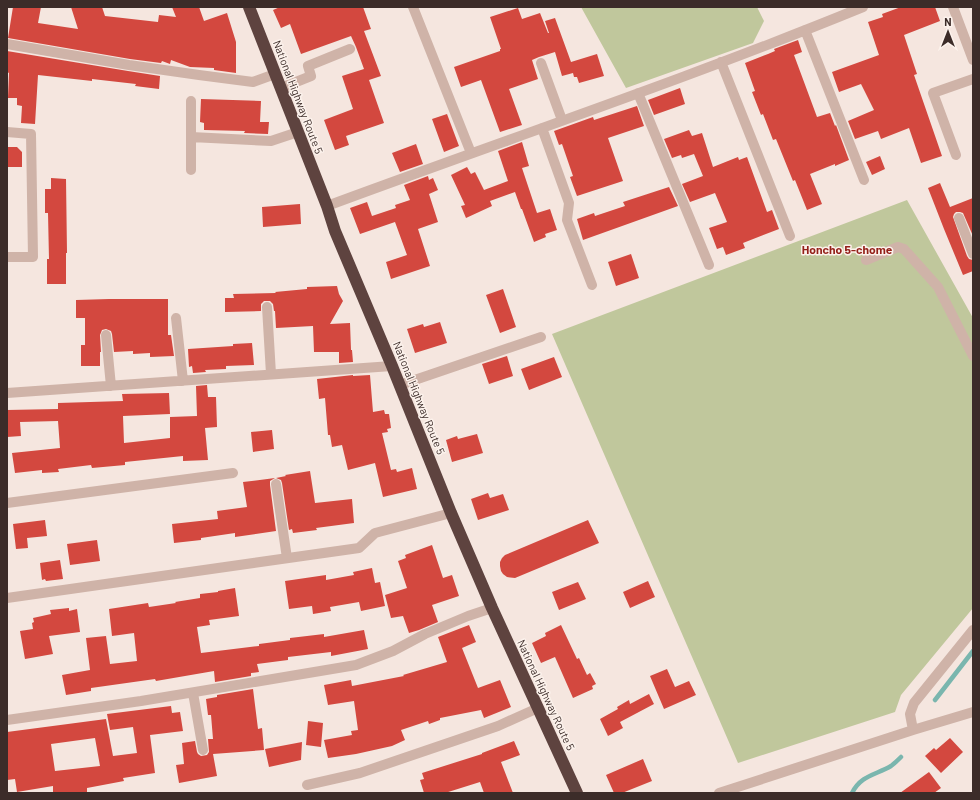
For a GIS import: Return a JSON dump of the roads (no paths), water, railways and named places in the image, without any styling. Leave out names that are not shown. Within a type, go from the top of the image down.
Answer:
[{"type":"highway","name":"National Highway Route 5","points":[[249,7],[327,206],[335,231],[400,385],[451,513],[492,608],[577,793]]},
{"type":"street","points":[[413,7],[471,153]]},
{"type":"street","points":[[327,206],[638,93],[805,30],[852,9],[863,7]]},
{"type":"street","points":[[953,7],[973,60]]},
{"type":"street","points":[[805,30],[864,180]]},
{"type":"street","points":[[7,44],[129,65],[253,82],[276,74]]},
{"type":"street","points":[[281,88],[311,76],[308,66],[350,49]]},
{"type":"street","points":[[721,62],[790,236]]},
{"type":"street","points":[[541,63],[562,120]]},
{"type":"street","points":[[956,155],[933,93],[973,79]]},
{"type":"street","points":[[638,93],[710,265]]},
{"type":"street","points":[[191,101],[191,170]]},
{"type":"street","points":[[542,128],[569,203],[568,220],[592,284]]},
{"type":"street","points":[[7,132],[31,134],[32,257],[7,258]]},
{"type":"street","points":[[191,137],[271,141],[298,132]]},
{"type":"street","points":[[959,218],[973,254]]},
{"type":"street","points":[[866,260],[898,247],[904,249],[938,287],[973,356]]},
{"type":"street","points":[[266,307],[271,374]]},
{"type":"street","points":[[176,318],[183,381]]},
{"type":"street","points":[[106,335],[111,386]]},
{"type":"street","points":[[400,385],[541,337]]},
{"type":"street","points":[[7,393],[392,366]]},
{"type":"street","points":[[7,503],[233,473]]},
{"type":"street","points":[[276,484],[287,558]]},
{"type":"street","points":[[7,598],[359,548],[376,533],[451,513]]},
{"type":"street","points":[[7,720],[193,693],[356,665],[393,651],[425,634],[468,616],[492,608]]},
{"type":"street","points":[[913,730],[910,714],[914,703],[973,630]]},
{"type":"street","points":[[193,693],[202,750]]},
{"type":"street","points":[[307,785],[360,773],[498,726],[538,708]]},
{"type":"street","points":[[719,793],[973,712]]},
{"type":"waterway","points":[[935,700],[973,651]]},
{"type":"waterway","points":[[852,793],[864,779],[891,766],[901,757]]},
{"type":"district","name":"Honcho 5-chome","points":[[847,250]]}]
